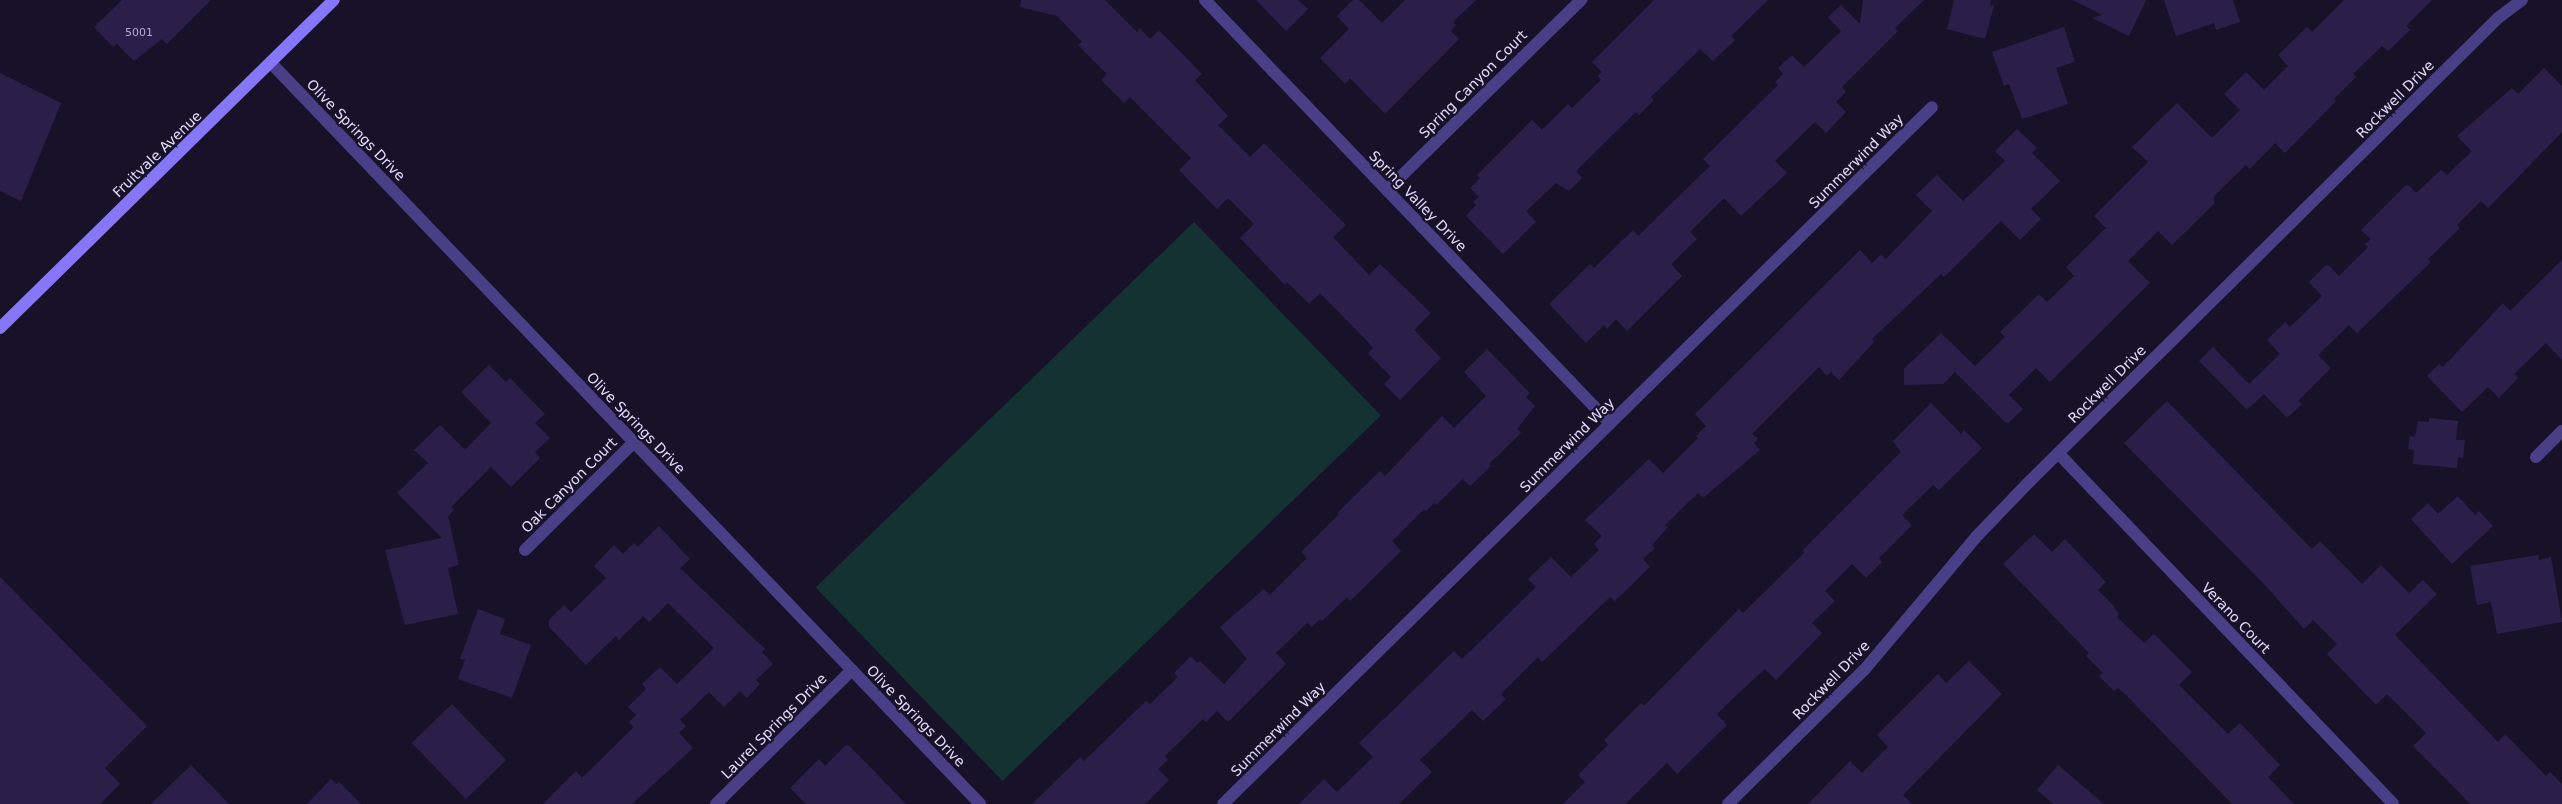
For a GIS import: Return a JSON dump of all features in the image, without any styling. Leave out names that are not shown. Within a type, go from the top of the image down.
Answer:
[{"type":"main road","name":"Fruitvale Avenue","points":[[0,328],[334,0]]},
{"type":"street","name":"Spring Valley Drive","points":[[1205,0],[1610,423]]},
{"type":"street","name":"Spring Canyon Court","points":[[1387,190],[1581,0]]},
{"type":"street","name":"Rockwell Drive","points":[[1728,804],[1865,669],[1976,537],[2058,453],[2498,18],[2522,0]]},
{"type":"street","name":"Olive Springs Drive","points":[[271,63],[980,804]]},
{"type":"street","name":"Summerwind Way","points":[[1223,804],[1932,107]]},
{"type":"street","points":[[2536,457],[2562,431]]},
{"type":"street","name":"Oak Canyon Court","points":[[525,550],[634,442]]},
{"type":"street","name":"Verano Court","points":[[2058,453],[2393,804]]},
{"type":"street","name":"Laurel Springs Drive","points":[[716,804],[852,670]]},
{"type":"green space","points":[[1194,222],[1381,416],[1002,781],[816,587]]},
{"type":"building","points":[[122,0],[211,0],[167,44],[162,39],[134,61],[117,44],[113,47],[94,27]]},
{"type":"building","points":[[1021,0],[1105,0],[1137,32],[1140,28],[1150,39],[1159,30],[1202,74],[1195,80],[1228,116],[1218,125],[1250,157],[1264,143],[1346,225],[1333,237],[1369,275],[1380,264],[1431,313],[1414,330],[1441,358],[1400,400],[1384,384],[1391,377],[1368,353],[1373,348],[1368,342],[1320,293],[1309,304],[1287,282],[1285,285],[1240,238],[1254,224],[1228,198],[1217,209],[1179,170],[1191,158],[1130,97],[1124,103],[1101,80],[1107,74],[1078,45],[1082,42],[1057,16],[1020,7]]},
{"type":"building","points":[[1256,0],[1298,0],[1308,9],[1286,31]]},
{"type":"building","points":[[1353,0],[1359,0],[1382,23],[1405,0],[1476,0],[1453,22],[1456,25],[1451,31],[1459,39],[1385,114],[1350,78],[1345,84],[1320,58],[1349,29],[1337,16]]},
{"type":"building","points":[[1654,0],[1768,0],[1731,36],[1735,40],[1713,61],[1700,49],[1651,97],[1654,100],[1639,115],[1636,112],[1576,171],[1582,178],[1569,191],[1556,183],[1526,211],[1536,222],[1503,254],[1466,216],[1476,205],[1473,202],[1479,197],[1470,188],[1480,178],[1477,175],[1532,120],[1542,130],[1568,104],[1572,108],[1601,80],[1598,76],[1602,72],[1592,62]]},
{"type":"building","points":[[1863,0],[1924,0],[1895,28],[1898,31],[1842,87],[1846,92],[1836,102],[1846,112],[1826,133],[1815,122],[1775,161],[1787,173],[1741,216],[1724,198],[1690,232],[1697,239],[1671,264],[1682,276],[1627,331],[1616,319],[1607,329],[1604,325],[1586,343],[1549,304],[1590,264],[1594,268],[1633,230],[1638,236],[1710,166],[1703,159],[1778,85],[1775,82],[1783,74],[1778,68],[1792,55],[1804,67],[1841,31],[1828,17],[1841,5],[1860,24]]},
{"type":"building","points":[[1954,0],[1991,0],[1990,5],[1994,6],[1985,39],[1947,29]]},
{"type":"building","points":[[2073,0],[2146,0],[2129,36],[2092,18],[2102,15]]},
{"type":"building","points":[[2164,0],[2233,0],[2240,22],[2216,30],[2214,23],[2176,36]]},
{"type":"building","points":[[2344,0],[2432,0],[2406,26],[2410,30],[2388,51],[2382,46],[2353,74],[2356,77],[2334,99],[2336,101],[2285,153],[2275,143],[2250,169],[2246,165],[2214,196],[2214,204],[2172,245],[2158,231],[2128,261],[2150,283],[2050,382],[2036,368],[2009,395],[2023,409],[2007,424],[1955,372],[1943,384],[1904,385],[1904,369],[1941,333],[1975,366],[2005,337],[2000,332],[2039,294],[2047,302],[2074,276],[2066,267],[2106,228],[2094,216],[2148,162],[2132,147],[2177,103],[2212,138],[2240,110],[2224,94],[2246,72],[2264,90],[2288,66],[2278,55],[2307,27],[2312,32]]},
{"type":"building","points":[[2064,27],[2075,62],[2056,68],[2068,104],[2022,119],[2009,84],[2004,86],[1992,52]]},
{"type":"building","points":[[2544,68],[2562,86],[2562,132],[2488,208],[2481,201],[2457,225],[2460,228],[2428,259],[2431,262],[2357,333],[2349,325],[2318,355],[2331,368],[2298,401],[2302,404],[2287,418],[2264,394],[2247,410],[2199,361],[2213,347],[2249,384],[2280,354],[2267,340],[2285,322],[2290,327],[2322,296],[2309,282],[2327,264],[2339,276],[2368,247],[2365,244],[2371,239],[2361,230],[2407,184],[2416,193],[2441,170],[2447,175],[2472,151],[2457,136],[2512,88],[2518,94]]},
{"type":"building","points":[[0,73],[61,103],[21,201],[0,191]]},
{"type":"building","points":[[2017,129],[2037,148],[2032,153],[2060,181],[2031,209],[2041,219],[2020,240],[2001,221],[1944,277],[1941,274],[1872,339],[1874,342],[1839,380],[1831,372],[1827,376],[1819,367],[1752,434],[1758,439],[1754,443],[1760,450],[1703,498],[1698,493],[1665,525],[1668,527],[1652,545],[1655,548],[1643,559],[1650,567],[1615,601],[1610,597],[1542,662],[1538,657],[1501,694],[1506,699],[1483,721],[1472,710],[1420,760],[1432,772],[1399,804],[1299,804],[1324,779],[1337,792],[1373,757],[1359,743],[1454,651],[1462,659],[1489,633],[1536,587],[1528,579],[1551,557],[1571,577],[1599,550],[1594,544],[1602,536],[1585,520],[1649,459],[1663,473],[1698,438],[1696,436],[1706,426],[1695,414],[1860,250],[1872,263],[1881,254],[1886,259],[1932,211],[1916,195],[1937,175],[1963,201],[2005,161],[1995,151]]},
{"type":"building","points":[[2562,260],[2562,360],[2546,343],[2514,374],[2518,378],[2499,398],[2488,387],[2462,412],[2427,376],[2439,364],[2443,367],[2503,303],[2510,311]]},
{"type":"building","points":[[1487,349],[1530,393],[1526,397],[1535,406],[1517,429],[1521,433],[1489,464],[1491,466],[1470,486],[1463,479],[1436,505],[1434,503],[1426,511],[1424,509],[1392,541],[1401,551],[1350,601],[1347,597],[1322,621],[1320,619],[1312,627],[1307,623],[1276,653],[1286,664],[1228,722],[1217,711],[1206,722],[1203,719],[1165,756],[1168,760],[1158,769],[1169,780],[1145,804],[1032,804],[1080,757],[1084,761],[1146,701],[1150,704],[1178,677],[1174,673],[1191,656],[1197,663],[1200,661],[1224,684],[1247,659],[1220,627],[1264,589],[1270,595],[1307,558],[1301,552],[1339,514],[1337,513],[1380,471],[1385,476],[1442,416],[1454,428],[1486,396],[1464,372]]},
{"type":"building","points":[[489,365],[506,382],[510,378],[545,414],[535,423],[550,438],[535,452],[540,458],[511,487],[491,467],[451,507],[454,510],[448,516],[459,565],[448,568],[458,614],[405,625],[385,550],[442,538],[397,493],[428,463],[414,450],[440,425],[465,450],[491,423],[461,392]]},
{"type":"building","points":[[2167,401],[2312,549],[2320,541],[2362,584],[2381,565],[2409,593],[2423,580],[2437,594],[2395,635],[2498,742],[2505,734],[2546,776],[2550,772],[2562,784],[2562,804],[2470,804],[2413,746],[2426,733],[2387,694],[2376,705],[2327,654],[2337,644],[2313,620],[2304,629],[2265,585],[2124,443]]},
{"type":"building","points":[[1931,403],[1961,434],[1964,430],[1982,448],[1939,490],[1933,485],[1902,515],[1912,525],[1879,558],[1882,562],[1866,578],[1852,564],[1825,591],[1835,601],[1812,623],[1822,633],[1776,680],[1765,669],[1730,701],[1717,714],[1727,725],[1677,774],[1667,763],[1625,804],[1563,804],[1585,782],[1578,775],[1608,745],[1604,740],[1641,703],[1644,706],[1739,609],[1743,613],[1804,553],[1802,551],[1901,452],[1893,441]]},
{"type":"building","points":[[2429,418],[2458,421],[2456,440],[2465,440],[2463,458],[2458,457],[2457,468],[2413,464],[2414,450],[2408,449],[2410,436],[2415,437],[2418,421],[2429,422]]},
{"type":"building","points":[[2458,496],[2475,515],[2479,511],[2493,526],[2452,564],[2411,519],[2428,503],[2438,514]]},
{"type":"building","points":[[659,526],[690,559],[680,568],[765,649],[762,652],[773,664],[756,680],[760,684],[747,698],[740,691],[724,707],[709,692],[680,720],[686,726],[679,733],[693,748],[632,804],[543,804],[576,771],[582,778],[634,727],[629,722],[636,715],[628,707],[646,689],[642,684],[660,667],[677,684],[714,648],[668,603],[649,622],[643,616],[619,640],[616,636],[586,665],[549,627],[549,620],[564,605],[571,612],[606,578],[594,566],[614,545],[623,554],[634,543],[638,547]]},
{"type":"building","points":[[2034,534],[2052,552],[2065,539],[2106,582],[2098,590],[2113,605],[2119,614],[2117,617],[2144,643],[2154,634],[2192,672],[2179,685],[2228,734],[2240,723],[2280,765],[2268,777],[2294,804],[2232,804],[2126,695],[2118,688],[2114,691],[2099,676],[2103,673],[2086,656],[2089,653],[2003,564]]},
{"type":"building","points":[[2538,555],[2539,560],[2551,557],[2562,622],[2497,634],[2491,602],[2477,605],[2470,566]]},
{"type":"building","points":[[0,577],[147,726],[105,768],[120,784],[100,804],[0,804]]},
{"type":"building","points":[[478,609],[505,619],[500,634],[531,645],[512,698],[458,679],[465,660],[460,659]]},
{"type":"building","points":[[1969,661],[2002,694],[1903,795],[1912,804],[1808,804],[1850,761],[1862,773],[1888,747],[1877,735],[1938,674],[1946,683]]},
{"type":"building","points":[[452,704],[506,760],[466,799],[412,743]]},
{"type":"building","points":[[847,744],[906,804],[806,804],[790,788],[819,759],[825,766]]},
{"type":"building","points":[[191,765],[229,804],[151,804]]},
{"type":"building","points":[[2058,765],[2104,804],[2053,804],[2037,790]]},
{"type":"building","points":[[331,779],[336,784],[339,782],[361,804],[307,804]]}]
